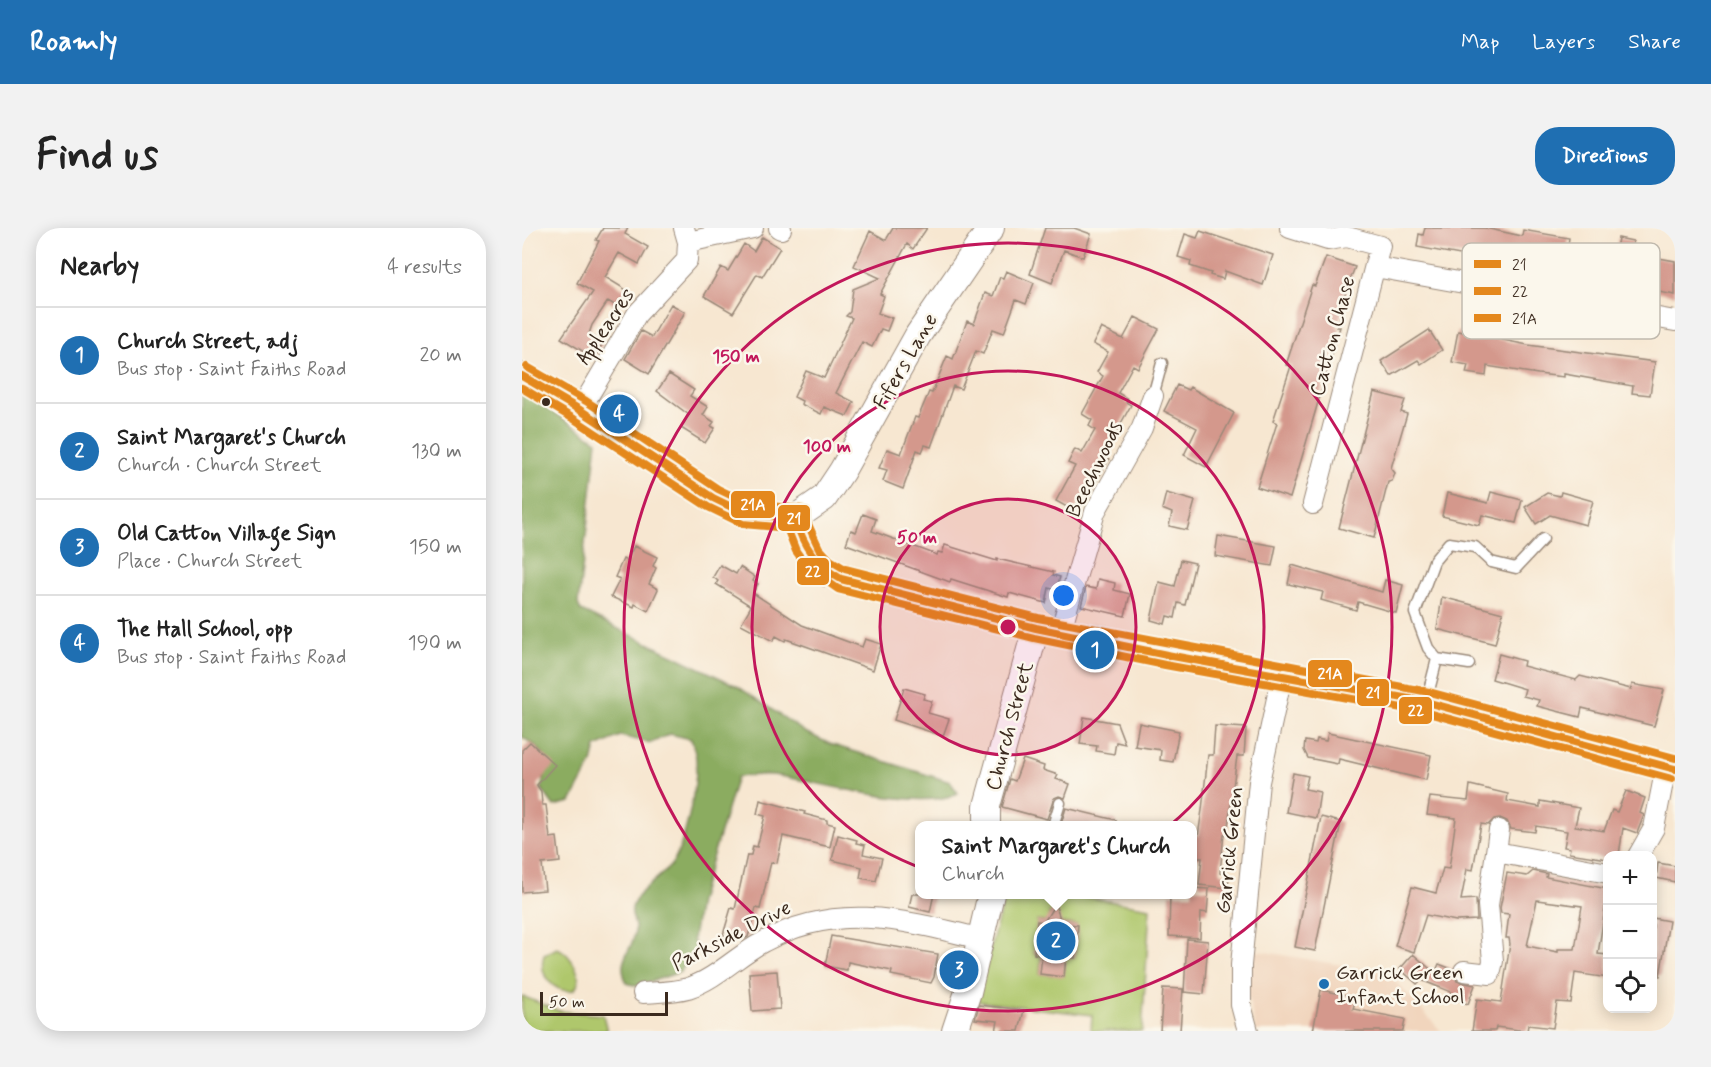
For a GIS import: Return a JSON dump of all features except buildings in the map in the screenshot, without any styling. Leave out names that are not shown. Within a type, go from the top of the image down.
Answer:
[{"type":"street","name":"Appleacres","points":[[580,410],[637,314],[687,260],[686,235],[753,228]]},
{"type":"street","name":"Fifers Lane","points":[[795,518],[824,498],[842,471],[918,335],[991,228]]},
{"type":"street","points":[[1290,228],[1328,240],[1347,237],[1382,237],[1375,267]]},
{"type":"street","name":"Catton Chase","points":[[1313,504],[1375,267],[1462,283]]},
{"type":"street","name":"Catton Chase","points":[[1660,318],[1675,321]]},
{"type":"street","points":[[522,376],[580,410],[713,498],[746,514],[795,518],[801,538],[812,558],[829,574],[919,600],[1048,631],[1426,702],[1671,768],[1654,828],[1640,851]]},
{"type":"street","name":"Beechwoods","points":[[1048,631],[1095,512],[1142,428],[1153,396]]},
{"type":"street","name":"Church Street","points":[[987,821],[987,806],[1048,631]]},
{"type":"street","name":"Garrick Green","points":[[1248,1031],[1240,990],[1242,954],[1259,782],[1282,675]]},
{"type":"street","points":[[1464,971],[1490,974],[1493,961],[1488,904],[1499,830]]},
{"type":"street","points":[[1496,852],[1603,872]]},
{"type":"street","points":[[955,1031],[990,899]]},
{"type":"street","name":"Parkside Drive","points":[[643,993],[690,987],[762,942],[808,923],[835,918],[861,915],[881,917],[981,939]]},
{"type":"lane","points":[[1153,396],[1162,363]]},
{"type":"lane","points":[[1469,664],[1437,659],[1428,648],[1414,613],[1434,561],[1449,543],[1475,548],[1491,562],[1516,568],[1544,539]]},
{"type":"lane","points":[[1426,702],[1437,659]]},
{"type":"lane","points":[[1054,821],[1060,803]]},
{"type":"shaded area","name":"Garrick Green Infant School","points":[[1253,950],[1388,973],[1441,1031],[1256,1031],[1248,994]]},
{"type":"green space","points":[[522,392],[597,441],[578,604],[581,611],[737,686],[805,732],[830,744],[950,782],[958,793],[941,798],[894,798],[773,775],[737,777],[699,901],[693,939],[696,949],[680,972],[637,986],[627,983],[623,968],[634,938],[633,905],[646,888],[667,870],[676,856],[686,829],[693,797],[696,756],[691,739],[670,734],[651,743],[620,736],[596,747],[592,763],[571,802],[554,806],[541,788],[549,761],[536,746],[522,737]]},
{"type":"green space","points":[[1004,899],[1096,899],[1150,908],[1142,1031],[1091,1031],[1092,1015],[975,1001]],"holes":[[[1054,912],[1058,923],[1077,925],[1075,958],[1066,958],[1064,976],[1040,974],[1041,955],[1034,954],[1037,921],[1048,922],[1049,913]]]},
{"type":"green space","points":[[557,948],[567,955],[575,966],[578,979],[574,990],[554,986],[549,982],[543,969],[544,955]]},
{"type":"green space","points":[[522,996],[559,1011],[603,1015],[607,1031],[522,1031]]},
{"type":"transit line","name":"21A","points":[[527,367],[586,401],[718,489],[749,504],[801,509],[819,548],[830,560],[845,569],[1038,618],[1429,692],[1675,758]]},
{"type":"transit line","name":"21","points":[[522,376],[580,410],[713,498],[746,514],[795,518],[806,545],[817,561],[841,579],[1036,628],[1167,655],[1426,702],[1675,769]]},
{"type":"transit line","name":"22","points":[[522,388],[574,419],[708,507],[743,524],[787,528],[796,551],[808,568],[838,589],[1034,638],[1165,665],[1424,712],[1672,779]]},
{"type":"place","name":"The Hall School, opp","points":[[619,414]]},
{"type":"place","name":"Church Street, adj","points":[[1095,650]]},
{"type":"place","name":"Saint Margaret's Church","points":[[1056,941]]},
{"type":"place","name":"Old Catton Village Sign","points":[[959,970]]},
{"type":"place","name":"Garrick Green Infant School","points":[[1324,984]]}]
